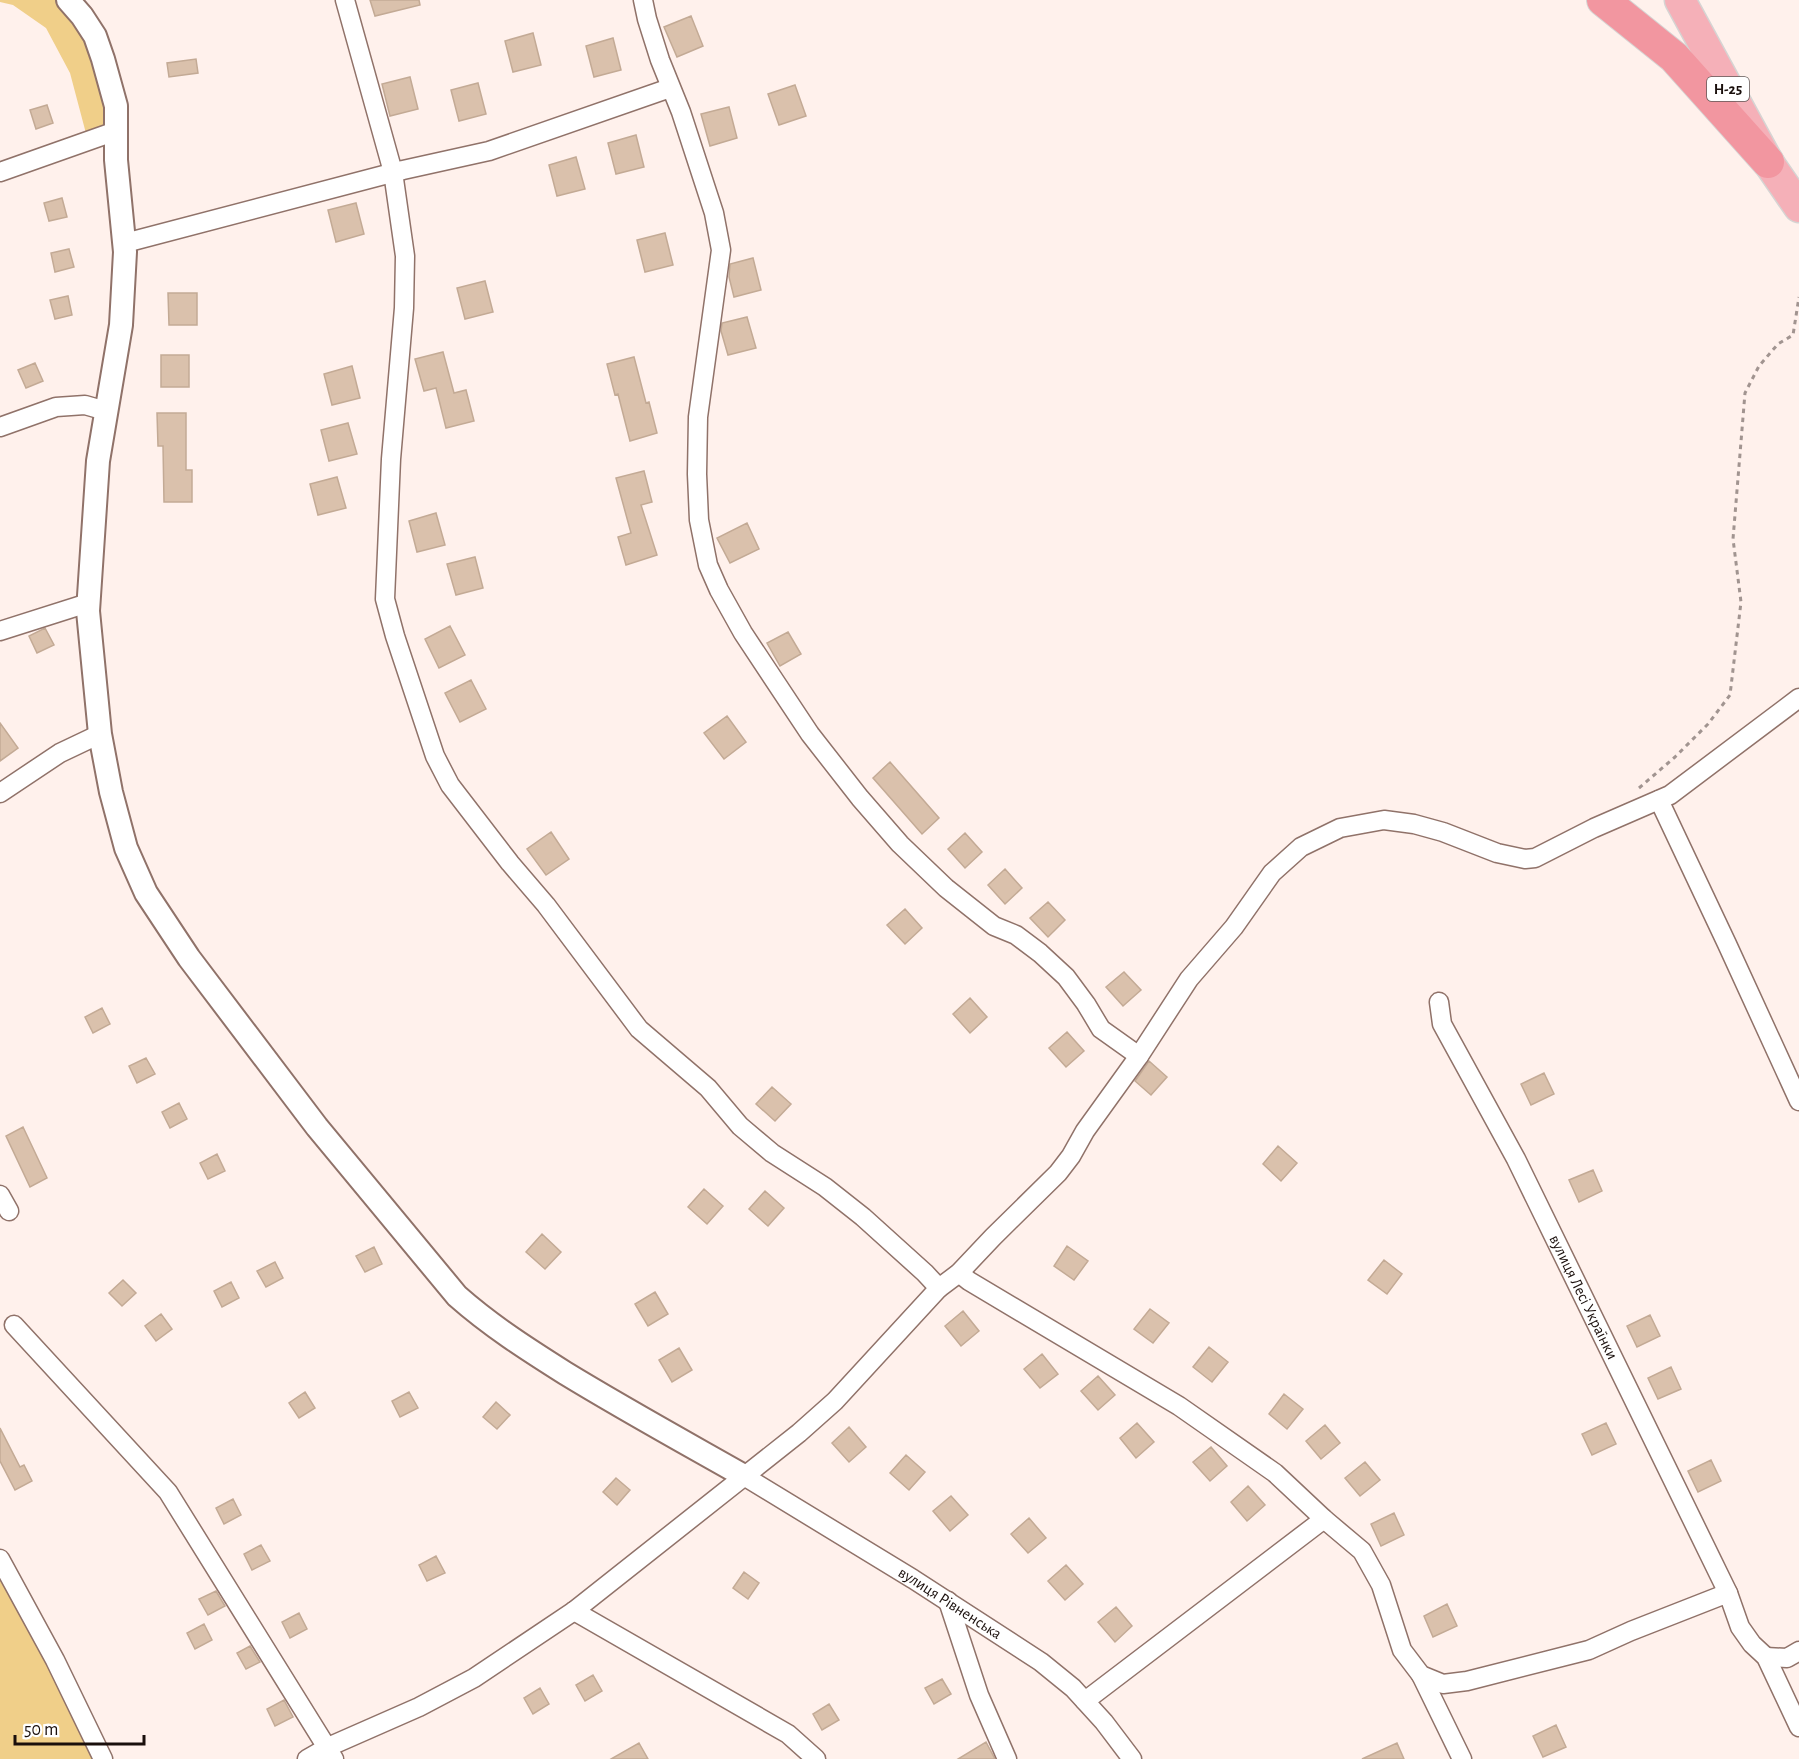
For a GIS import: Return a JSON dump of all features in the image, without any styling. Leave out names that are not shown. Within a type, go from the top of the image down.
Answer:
[{"type":"highway","points":[[1603,0],[1674,57],[1768,162]]},
{"type":"main road","name":"Н-25","points":[[1682,5],[1768,162],[1799,207]]},
{"type":"street","points":[[69,0],[95,36],[116,106],[116,160],[125,243],[121,325],[98,461],[88,603],[91,658],[100,734],[111,792],[126,848],[146,893],[189,958],[317,1127],[457,1296],[483,1319],[526,1348],[592,1389],[744,1476]]},
{"type":"street","points":[[345,0],[393,172],[405,256],[404,308],[391,459],[385,599],[435,756],[450,785],[510,863],[546,905],[639,1029],[708,1088],[740,1126],[772,1153],[825,1187],[863,1217],[939,1288]]},
{"type":"street","points":[[643,0],[647,19],[714,213],[721,250],[698,417],[697,474],[699,520],[708,565],[719,590],[743,633],[810,734],[860,798],[900,844],[946,888],[994,926],[1016,935],[1040,953],[1066,977],[1101,1029],[1138,1056]]},
{"type":"street","points":[[125,243],[393,172],[489,150],[670,88]]},
{"type":"street","points":[[0,172],[116,131]]},
{"type":"street","points":[[0,427],[56,407],[85,405],[106,411]]},
{"type":"street","points":[[0,631],[88,603]]},
{"type":"street","points":[[307,1759],[331,1753],[474,1678],[574,1611],[799,1433],[835,1401],[939,1288],[959,1273],[1058,1173],[1189,979],[1234,927],[1272,873],[1301,847],[1340,828],[1384,820],[1414,824],[1443,832],[1497,853],[1524,859],[1535,858],[1594,828],[1670,795],[1799,698]]},
{"type":"street","points":[[0,793],[60,753],[100,734]]},
{"type":"street","points":[[1659,800],[1799,1101]]},
{"type":"street","name":"вулиця Лесі Українки","points":[[1439,1002],[1442,1024],[1516,1159],[1728,1593],[1740,1627],[1752,1644],[1766,1657],[1799,1727]]},
{"type":"street","points":[[0,1195],[9,1211]]},
{"type":"street","points":[[959,1273],[1179,1406],[1275,1473],[1362,1551],[1381,1585],[1402,1650],[1421,1675],[1462,1759]]},
{"type":"street","points":[[14,1326],[168,1492],[331,1753]]},
{"type":"street","name":"вулиця Рівненська","points":[[744,1476],[948,1601],[1041,1662],[1073,1688],[1104,1722],[1132,1759]]},
{"type":"street","points":[[1085,1701],[1324,1519]]},
{"type":"street","points":[[0,1559],[56,1660],[103,1759]]},
{"type":"street","points":[[1421,1675],[1443,1684],[1565,1657],[1589,1650],[1728,1593]]},
{"type":"street","points":[[948,1601],[979,1695],[1007,1759]]},
{"type":"street","points":[[574,1611],[788,1734],[816,1759]]},
{"type":"street","points":[[1766,1657],[1786,1658],[1799,1650]]},
{"type":"path","points":[[1634,792],[1675,757],[1708,724],[1730,695],[1741,602],[1733,539],[1745,393],[1759,366],[1778,344],[1793,335],[1799,297]]},
{"type":"shaded area","points":[[0,0],[68,0],[82,16],[116,131],[88,141],[70,73],[46,28],[13,5],[0,2]]},
{"type":"shaded area","points":[[0,1559],[103,1759],[0,1759]]},
{"type":"building","points":[[370,0],[419,0],[420,5],[375,16]]},
{"type":"building","points":[[691,16],[703,46],[677,57],[664,27]]},
{"type":"building","points":[[533,33],[541,65],[513,72],[505,41]]},
{"type":"building","points":[[613,38],[621,70],[594,77],[586,46]]},
{"type":"building","points":[[196,59],[198,73],[169,77],[167,63]]},
{"type":"building","points":[[410,77],[418,109],[390,116],[382,84]]},
{"type":"building","points":[[478,83],[486,114],[459,121],[451,90]]},
{"type":"building","points":[[795,85],[806,116],[779,125],[768,94]]},
{"type":"building","points":[[47,105],[53,123],[36,129],[30,110]]},
{"type":"building","points":[[729,107],[737,138],[710,146],[701,114]]},
{"type":"building","points":[[636,135],[644,167],[616,174],[608,143]]},
{"type":"building","points":[[576,157],[585,189],[557,196],[549,165]]},
{"type":"building","points":[[62,198],[67,217],[49,221],[44,203]]},
{"type":"building","points":[[356,203],[364,234],[336,242],[328,210]]},
{"type":"building","points":[[665,233],[673,265],[645,272],[637,240]]},
{"type":"building","points":[[69,249],[74,267],[55,272],[51,253]]},
{"type":"building","points":[[753,258],[761,290],[734,297],[729,277],[730,264]]},
{"type":"building","points":[[485,281],[493,312],[465,319],[457,288]]},
{"type":"building","points":[[168,293],[197,293],[197,325],[169,325]]},
{"type":"building","points":[[68,296],[72,315],[55,319],[50,300]]},
{"type":"building","points":[[747,317],[756,348],[728,355],[721,331],[722,323]]},
{"type":"building","points":[[443,352],[454,393],[466,390],[474,421],[446,428],[436,388],[424,391],[415,359]]},
{"type":"building","points":[[161,355],[189,355],[189,387],[161,387]]},
{"type":"building","points":[[634,357],[646,403],[649,402],[657,433],[630,441],[618,394],[615,395],[607,364]]},
{"type":"building","points":[[35,363],[43,381],[26,388],[18,370]]},
{"type":"building","points":[[352,366],[360,398],[332,405],[324,374]]},
{"type":"building","points":[[157,413],[186,413],[186,470],[192,470],[192,502],[164,502],[163,446],[158,446]]},
{"type":"building","points":[[348,423],[357,454],[329,461],[321,430]]},
{"type":"building","points":[[644,471],[652,502],[641,505],[657,555],[626,565],[618,537],[631,533],[616,478]]},
{"type":"building","points":[[337,477],[346,508],[318,515],[310,484]]},
{"type":"building","points":[[436,513],[445,545],[417,552],[409,521]]},
{"type":"building","points":[[747,523],[759,549],[730,563],[717,538]]},
{"type":"building","points":[[475,557],[483,588],[456,595],[447,564]]},
{"type":"building","points":[[450,626],[465,655],[439,668],[425,639]]},
{"type":"building","points":[[45,628],[54,645],[37,653],[29,636]]},
{"type":"building","points":[[788,632],[801,654],[780,666],[767,643]]},
{"type":"building","points":[[471,680],[486,709],[460,722],[445,693]]},
{"type":"building","points":[[727,716],[746,742],[724,759],[704,733]]},
{"type":"building","points":[[0,723],[18,748],[0,761]]},
{"type":"building","points":[[890,762],[939,818],[922,834],[873,778]]},
{"type":"building","points":[[551,832],[569,859],[546,875],[527,849]]},
{"type":"building","points":[[965,833],[982,852],[965,868],[948,849]]},
{"type":"building","points":[[1005,869],[1022,888],[1005,904],[988,885]]},
{"type":"building","points":[[1048,902],[1065,920],[1048,937],[1030,918]]},
{"type":"building","points":[[905,909],[922,928],[905,944],[887,925]]},
{"type":"building","points":[[1124,972],[1141,990],[1123,1006],[1106,987]]},
{"type":"building","points":[[970,998],[987,1017],[970,1033],[953,1014]]},
{"type":"building","points":[[102,1008],[110,1024],[93,1033],[85,1017]]},
{"type":"building","points":[[1067,1032],[1084,1051],[1066,1067],[1049,1048]]},
{"type":"building","points":[[146,1058],[155,1074],[137,1083],[129,1066]]},
{"type":"building","points":[[1149,1061],[1167,1077],[1151,1095],[1135,1081]]},
{"type":"building","points":[[1544,1073],[1554,1094],[1531,1105],[1521,1084]]},
{"type":"building","points":[[772,1087],[791,1104],[775,1121],[756,1104]]},
{"type":"building","points":[[179,1103],[187,1119],[170,1128],[162,1112]]},
{"type":"building","points":[[23,1127],[47,1178],[30,1187],[6,1136]]},
{"type":"building","points":[[1278,1146],[1297,1163],[1281,1181],[1263,1164]]},
{"type":"building","points":[[217,1154],[225,1171],[208,1179],[200,1163]]},
{"type":"building","points":[[1593,1170],[1602,1191],[1579,1202],[1569,1180]]},
{"type":"building","points":[[704,1189],[723,1206],[707,1224],[688,1207]]},
{"type":"building","points":[[765,1191],[784,1208],[768,1226],[749,1209]]},
{"type":"building","points":[[542,1234],[561,1252],[545,1269],[526,1252]]},
{"type":"building","points":[[1067,1246],[1088,1261],[1074,1280],[1054,1266]]},
{"type":"building","points":[[374,1247],[382,1264],[365,1272],[356,1256]]},
{"type":"building","points":[[1384,1260],[1402,1274],[1387,1294],[1368,1280]]},
{"type":"building","points":[[275,1262],[283,1278],[266,1287],[257,1271]]},
{"type":"building","points":[[123,1280],[136,1293],[122,1306],[109,1293]]},
{"type":"building","points":[[231,1282],[239,1298],[222,1307],[214,1291]]},
{"type":"building","points":[[655,1292],[668,1314],[648,1326],[635,1304]]},
{"type":"building","points":[[1150,1309],[1169,1323],[1153,1343],[1134,1329]]},
{"type":"building","points":[[963,1311],[979,1331],[961,1346],[945,1326]]},
{"type":"building","points":[[161,1314],[172,1329],[156,1341],[145,1326]]},
{"type":"building","points":[[1650,1315],[1660,1336],[1637,1347],[1627,1326]]},
{"type":"building","points":[[1209,1347],[1228,1362],[1212,1382],[1193,1367]]},
{"type":"building","points":[[679,1348],[692,1370],[672,1382],[659,1360]]},
{"type":"building","points":[[1042,1354],[1058,1374],[1040,1388],[1024,1369]]},
{"type":"building","points":[[1671,1367],[1681,1389],[1658,1399],[1648,1378]]},
{"type":"building","points":[[1098,1376],[1115,1395],[1098,1410],[1081,1391]]},
{"type":"building","points":[[305,1392],[315,1408],[299,1418],[289,1403]]},
{"type":"building","points":[[409,1392],[418,1408],[400,1417],[392,1401]]},
{"type":"building","points":[[1284,1394],[1303,1409],[1287,1429],[1269,1414]]},
{"type":"building","points":[[496,1402],[510,1415],[497,1429],[483,1417]]},
{"type":"building","points":[[1137,1423],[1154,1442],[1136,1458],[1120,1438]]},
{"type":"building","points":[[1606,1423],[1616,1444],[1592,1455],[1582,1434]]},
{"type":"building","points":[[1325,1425],[1340,1443],[1321,1459],[1306,1441]]},
{"type":"building","points":[[849,1427],[866,1447],[849,1462],[832,1443]]},
{"type":"building","points":[[0,1428],[20,1467],[24,1465],[32,1481],[15,1490],[0,1461]]},
{"type":"building","points":[[1211,1447],[1227,1466],[1210,1481],[1193,1462]]},
{"type":"building","points":[[906,1455],[925,1472],[909,1490],[890,1473]]},
{"type":"building","points":[[1711,1460],[1721,1481],[1698,1492],[1688,1471]]},
{"type":"building","points":[[1365,1462],[1380,1480],[1360,1496],[1345,1478]]},
{"type":"building","points":[[616,1478],[630,1490],[617,1505],[603,1492]]},
{"type":"building","points":[[1248,1486],[1265,1505],[1247,1521],[1231,1502]]},
{"type":"building","points":[[951,1496],[968,1515],[950,1531],[933,1511]]},
{"type":"building","points":[[233,1499],[241,1515],[224,1524],[216,1508]]},
{"type":"building","points":[[1394,1513],[1404,1535],[1381,1546],[1371,1524]]},
{"type":"building","points":[[1029,1518],[1046,1538],[1028,1553],[1011,1534]]},
{"type":"building","points":[[261,1545],[270,1561],[252,1570],[244,1554]]},
{"type":"building","points":[[436,1556],[445,1573],[427,1581],[419,1565]]},
{"type":"building","points":[[1066,1565],[1083,1584],[1065,1600],[1048,1581]]},
{"type":"building","points":[[744,1572],[759,1583],[748,1599],[733,1588]]},
{"type":"building","points":[[216,1591],[225,1606],[208,1615],[199,1599]]},
{"type":"building","points":[[1447,1604],[1457,1626],[1433,1637],[1424,1616]]},
{"type":"building","points":[[1116,1607],[1132,1626],[1115,1642],[1098,1622]]},
{"type":"building","points":[[299,1613],[307,1629],[290,1638],[282,1622]]},
{"type":"building","points":[[204,1624],[212,1640],[195,1649],[187,1633]]},
{"type":"building","points":[[250,1646],[260,1662],[246,1669],[237,1653]]},
{"type":"building","points":[[593,1675],[602,1691],[585,1701],[576,1685]]},
{"type":"building","points":[[942,1679],[951,1694],[934,1704],[925,1688]]},
{"type":"building","points":[[540,1688],[549,1704],[533,1714],[524,1698]]},
{"type":"building","points":[[284,1700],[293,1717],[275,1726],[267,1709]]},
{"type":"building","points":[[829,1704],[839,1720],[822,1730],[813,1714]]},
{"type":"building","points":[[1556,1725],[1566,1747],[1543,1757],[1533,1736]]},
{"type":"building","points":[[986,1742],[995,1759],[958,1759]]},
{"type":"building","points":[[639,1743],[648,1759],[611,1759]]},
{"type":"building","points":[[1397,1743],[1404,1759],[1362,1759]]}]
